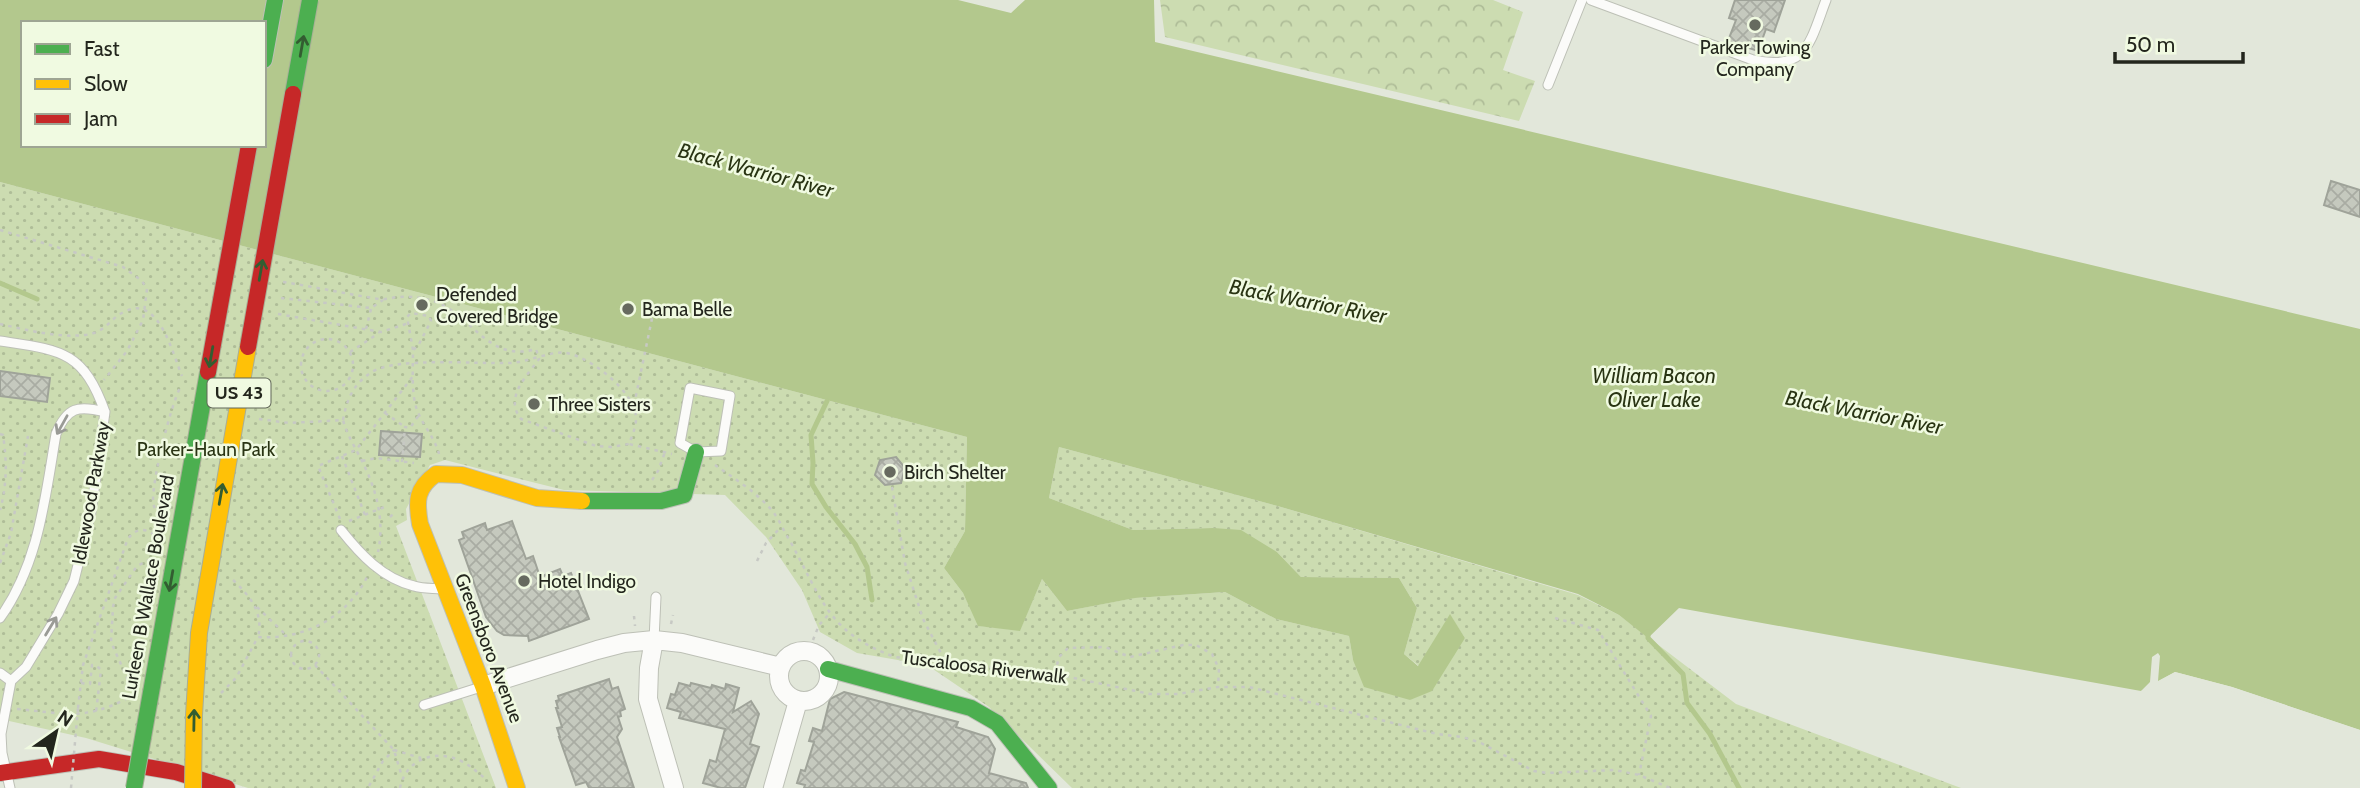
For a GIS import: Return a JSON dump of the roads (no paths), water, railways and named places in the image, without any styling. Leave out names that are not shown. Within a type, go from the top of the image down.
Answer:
[{"type":"main road","points":[[266,49],[275,0]]},
{"type":"main road","name":"US 43","points":[[193,788],[199,633],[216,523],[310,0]]},
{"type":"main road","name":"Lurleen B Wallace Boulevard","points":[[134,788],[249,147]]},
{"type":"main road","name":"Greensboro Avenue","points":[[517,788],[483,686],[443,589],[420,524],[416,496],[425,482],[436,474],[462,475],[537,498],[581,501],[661,500],[684,495],[695,456]]},
{"type":"main road","points":[[828,669],[971,708],[989,717],[997,723],[1049,788]]},
{"type":"main road","points":[[5,778],[99,759],[176,772],[227,788]]},
{"type":"street","points":[[654,640],[649,668],[648,699],[674,788]]},
{"type":"street","points":[[483,686],[597,650],[624,643],[654,640],[682,643],[781,667]]},
{"type":"street","points":[[806,651],[821,657],[828,669],[830,680],[822,695],[815,700],[798,701],[790,697],[780,683],[781,667],[791,655],[806,651]]},
{"type":"street","points":[[773,788],[798,701]]},
{"type":"lane","points":[[1548,85],[1582,0]]},
{"type":"lane","points":[[1591,0],[1769,64],[1796,59],[1804,52],[1826,0]]},
{"type":"lane","name":"Idlewood Parkway","points":[[0,341],[69,356],[82,366],[97,388],[105,411],[91,512],[74,582],[26,667],[11,681],[1,734],[5,778]]},
{"type":"lane","points":[[690,388],[730,396],[721,451],[695,456],[680,443],[690,388]]},
{"type":"lane","name":"Idlewood Parkway","points":[[0,618],[26,572],[36,541],[56,434],[62,419],[72,410],[88,407],[105,411]]},
{"type":"lane","points":[[341,530],[373,565],[388,575],[414,586],[443,589]]},
{"type":"lane","points":[[654,640],[656,597]]},
{"type":"lane","points":[[0,673],[11,681]]},
{"type":"lane","points":[[424,705],[483,686]]},
{"type":"water","name":"William Bacon Oliver Lake","points":[[0,0],[958,0],[1011,13],[1025,0],[1154,0],[1155,42],[2360,329],[2360,730],[2232,687],[2175,672],[2141,691],[1679,608],[1648,638],[1619,615],[1578,594],[1281,507],[1059,447],[1049,498],[1133,530],[1241,530],[1277,552],[1301,577],[1399,578],[1417,608],[1404,654],[1418,666],[1450,614],[1465,638],[1432,691],[1410,700],[1364,687],[1353,660],[1349,636],[1276,619],[1225,592],[1135,598],[1067,611],[1042,579],[1020,631],[978,626],[963,593],[944,568],[965,531],[967,437],[0,182]]},
{"type":"waterway","points":[[0,283],[37,299]]},
{"type":"waterway","points":[[827,401],[811,435],[812,484],[855,544],[867,567],[872,600]]},
{"type":"waterway","points":[[1648,632],[1648,638],[1683,674],[1687,703],[1710,734],[1739,788]]},
{"type":"place","name":"Parker Towing Company","points":[[1755,25]]},
{"type":"place","name":"Defended Covered Bridge","points":[[422,305]]},
{"type":"place","name":"Bama Belle","points":[[628,309]]},
{"type":"place","name":"Three Sisters","points":[[534,404]]},
{"type":"place","name":"Birch Shelter","points":[[890,472]]},
{"type":"place","name":"Hotel Indigo","points":[[524,581]]},
{"type":"water label","name":"Black Warrior River","points":[[756,170]]},
{"type":"water label","name":"Black Warrior River","points":[[1308,301]]},
{"type":"water label","name":"Black Warrior River","points":[[1864,412]]},
{"type":"park label","name":"Parker-Haun Park","points":[[206,449]]}]
